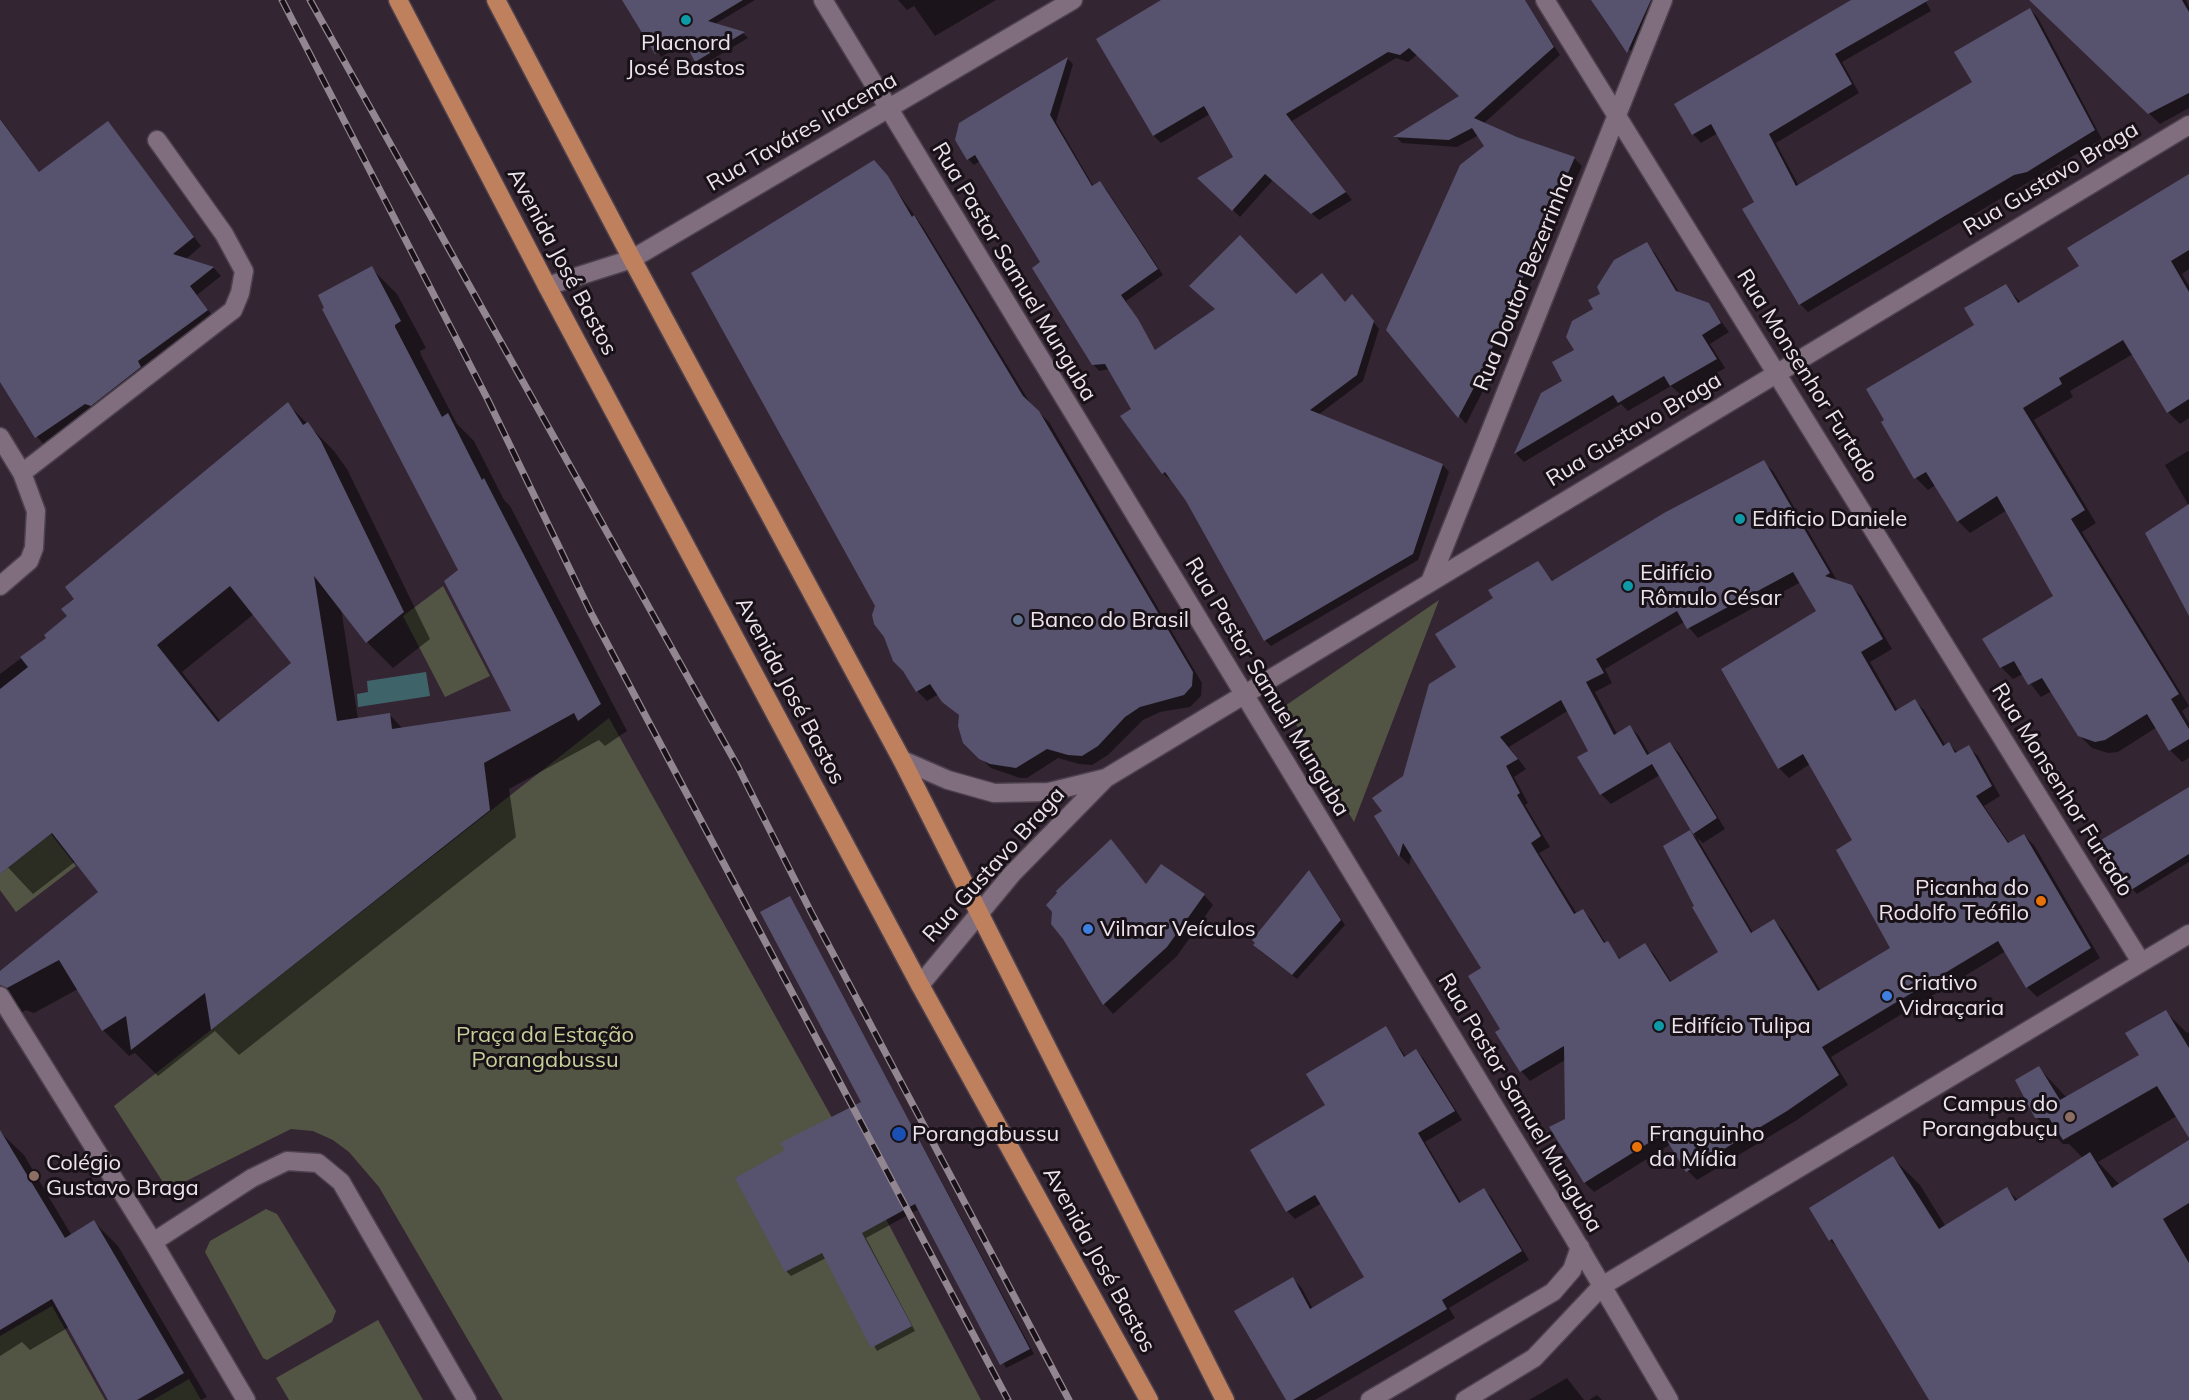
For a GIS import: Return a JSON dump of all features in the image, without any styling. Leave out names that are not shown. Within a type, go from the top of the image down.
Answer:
[{"type":"main road","name":"Avenida José Bastos","points":[[398,0],[547,286],[920,986],[1149,1400]]},
{"type":"main road","name":"Avenida José Bastos","points":[[496,0],[632,259],[902,760],[1224,1399]]},
{"type":"street","name":"Rua Pastor Samuel Munguba","points":[[823,0],[1580,1247],[1670,1400]]},
{"type":"street","name":"Rua Taváres Iracema","points":[[547,286],[632,259],[1073,0]]},
{"type":"street","name":"Rua Monsenhor Furtado","points":[[1545,0],[2141,962]]},
{"type":"street","name":"Rua Doutor Bezerrinha","points":[[1430,582],[1664,0]]},
{"type":"street","name":"Rua Gustavo Braga","points":[[920,986],[1012,874],[1106,778],[1243,693],[2189,125]]},
{"type":"street","points":[[22,473],[233,310],[240,293],[244,271],[229,243],[157,140]]},
{"type":"street","points":[[0,437],[22,473],[36,511],[34,548],[29,561],[0,586]]},
{"type":"street","name":"Rua Gustavo Braga","points":[[902,760],[948,780],[994,793],[1049,792],[1106,778]]},
{"type":"street","points":[[1465,1400],[1534,1358],[1602,1286],[2189,934]]},
{"type":"street","points":[[0,996],[153,1242],[246,1400]]},
{"type":"street","points":[[153,1242],[252,1178],[287,1161],[318,1163],[341,1182],[467,1400]]},
{"type":"street","points":[[1370,1400],[1553,1292],[1572,1270],[1580,1247]]},
{"type":"green space","points":[[443,586],[490,676],[445,697],[403,616]]},
{"type":"green space","points":[[1439,600],[1354,822],[1285,706]]},
{"type":"green space","name":"Praça da Estação Porangabussu","points":[[609,718],[845,1141],[981,1400],[503,1400],[379,1187],[349,1152],[333,1140],[313,1131],[291,1129],[168,1190],[114,1106]]},
{"type":"green space","points":[[51,834],[76,866],[16,912],[0,890],[0,874]]},
{"type":"green space","points":[[266,1209],[277,1214],[336,1311],[332,1322],[267,1360],[263,1358],[205,1252],[210,1241]]},
{"type":"green space","points":[[52,1306],[105,1400],[0,1400],[0,1336]]},
{"type":"green space","points":[[378,1320],[423,1400],[289,1400],[276,1378]]},
{"type":"green space","points":[[189,1379],[201,1400],[153,1400]]},
{"type":"shaded area","points":[[426,672],[430,696],[358,707],[357,694],[368,692],[367,681]]},
{"type":"building","name":"Placnord José Bastos","points":[[622,0],[743,0],[708,21],[745,32],[695,62],[682,37],[655,54]]},
{"type":"building","points":[[1161,0],[1525,0],[1554,47],[1474,118],[1517,137],[1575,157],[1480,376],[1458,418],[1386,330],[1460,165],[1484,146],[1472,128],[1449,140],[1393,137],[1459,96],[1409,48],[1400,55],[1388,52],[1286,114],[1346,192],[1311,214],[1265,174],[1232,211],[1197,178],[1233,157],[1204,106],[1153,136],[1096,39]]},
{"type":"building","points":[[1591,0],[1651,0],[1627,53],[1611,29]]},
{"type":"building","points":[[1851,0],[1929,0],[1835,54],[1852,84],[1769,134],[1796,186],[1972,82],[1954,52],[2030,8],[2095,130],[2027,172],[2014,175],[1799,305],[1742,209],[1754,202],[1711,124],[1692,135],[1674,104]]},
{"type":"building","points":[[2029,0],[2182,0],[2189,12],[2189,93],[2148,114]]},
{"type":"building","points":[[1068,57],[1050,115],[1092,186],[1100,181],[1158,269],[1121,295],[1138,319],[1155,350],[1215,309],[1189,286],[1240,235],[1296,294],[1322,273],[1345,302],[1352,294],[1374,321],[1357,375],[1310,410],[1443,464],[1413,554],[1264,641],[1186,501],[1165,472],[1162,474],[1120,416],[1131,409],[1105,364],[1092,365],[1032,268],[1040,262],[975,155],[967,160],[955,140],[959,123]]},
{"type":"building","points":[[0,119],[39,172],[108,121],[194,237],[173,254],[214,267],[190,286],[208,310],[138,361],[141,367],[91,406],[85,404],[35,438],[0,382]]},
{"type":"building","points":[[874,160],[888,176],[912,217],[914,215],[1023,396],[1039,411],[1193,672],[1192,686],[1184,695],[1140,707],[1125,717],[1098,746],[1082,756],[1047,749],[1016,768],[990,764],[979,759],[963,743],[958,726],[959,715],[942,702],[930,684],[916,692],[903,671],[893,661],[884,637],[874,624],[872,615],[875,606],[691,273]]},
{"type":"building","points":[[2189,174],[2189,250],[2171,261],[2189,292],[2189,399],[2167,413],[2123,340],[2059,378],[2062,384],[2023,408],[2085,510],[2071,519],[2179,694],[2171,699],[2189,729],[2189,739],[2169,751],[2147,714],[2105,740],[2095,742],[2078,736],[2042,678],[2028,685],[2014,661],[2000,668],[1982,639],[2053,596],[1997,496],[1957,522],[1926,472],[1914,479],[1881,422],[1884,420],[1866,389],[1974,325],[1964,308],[2006,284],[2018,303],[2079,266],[2067,248]]},
{"type":"building","points":[[1647,242],[1676,291],[1709,303],[1721,323],[1702,335],[1717,359],[1670,386],[1664,376],[1618,403],[1613,395],[1514,454],[1541,393],[1562,381],[1552,362],[1574,350],[1566,337],[1572,321],[1593,309],[1588,300],[1600,294],[1597,287],[1614,260]]},
{"type":"building","points":[[372,266],[401,321],[395,327],[442,417],[448,413],[601,704],[578,721],[574,713],[484,763],[490,810],[211,1030],[205,993],[131,1050],[126,1016],[102,1031],[59,960],[7,988],[0,985],[0,971],[98,892],[52,833],[0,874],[0,689],[28,667],[20,657],[46,638],[44,635],[67,616],[61,609],[74,599],[65,587],[288,402],[303,425],[308,422],[321,441],[404,612],[366,643],[314,576],[337,721],[390,713],[392,729],[511,711],[444,581],[458,570],[322,309],[324,308],[318,295]],"holes":[[[230,586],[291,663],[218,722],[157,645]]]},
{"type":"building","points":[[1764,460],[1830,573],[1825,576],[1852,585],[1883,639],[1861,652],[1895,711],[1915,699],[1943,746],[1949,742],[1955,753],[1969,745],[1992,786],[1976,796],[2008,843],[2024,834],[2091,948],[2026,988],[1998,941],[1822,1047],[1839,1075],[1787,1111],[1686,1172],[1663,1134],[1584,1183],[1549,1127],[1565,1119],[1564,1046],[1520,1072],[1495,1032],[1500,1029],[1468,976],[1481,968],[1403,843],[1399,857],[1374,816],[1382,811],[1372,798],[1403,776],[1429,684],[1456,667],[1435,634],[1493,598],[1488,590],[1538,561],[1552,581],[1664,513]],"holes":[[[1793,572],[1816,611],[1721,669],[1778,769],[1803,754],[1852,840],[1836,850],[1890,948],[1818,991],[1774,919],[1751,933],[1690,830],[1663,846],[1694,906],[1692,907],[1718,952],[1670,982],[1645,943],[1619,959],[1608,941],[1604,943],[1583,909],[1574,914],[1531,843],[1541,836],[1517,795],[1520,793],[1506,766],[1518,759],[1500,737],[1561,700],[1588,751],[1577,757],[1600,795],[1652,764],[1693,834],[1717,818],[1670,742],[1647,755],[1630,725],[1614,735],[1586,682],[1604,673],[1596,659],[1677,611],[1687,629]]]},
{"type":"building","points":[[2189,504],[2189,616],[2145,533]]},
{"type":"building","points":[[2189,787],[2189,854],[2131,890],[2101,840]]},
{"type":"building","points":[[1111,839],[1146,884],[1161,864],[1205,894],[1167,947],[1103,1005],[1063,939],[1051,924],[1052,912],[1046,905],[1057,893],[1056,891]]},
{"type":"building","points":[[1309,870],[1341,920],[1292,975],[1253,945],[1255,943],[1252,940]]},
{"type":"building","points":[[790,896],[1030,1349],[1000,1365],[915,1204],[862,1233],[912,1326],[871,1348],[822,1253],[785,1272],[735,1178],[785,1150],[780,1143],[861,1102],[760,912]]},
{"type":"building","points":[[2166,1010],[2189,1048],[2189,1138],[2157,1086],[2063,1140],[2049,1118],[2035,1118],[2015,1080],[2039,1066],[2060,1100],[2139,1055],[2125,1033]]},
{"type":"building","points":[[1386,1026],[1404,1057],[1416,1049],[1455,1111],[1418,1133],[1459,1203],[1484,1188],[1522,1251],[1442,1300],[1447,1309],[1293,1400],[1286,1400],[1234,1311],[1293,1277],[1310,1309],[1364,1277],[1315,1195],[1286,1212],[1250,1150],[1325,1105],[1306,1074]]},
{"type":"building","points":[[0,1130],[65,1238],[94,1220],[184,1373],[137,1400],[108,1400],[52,1299],[0,1330]]},
{"type":"building","points":[[2189,1140],[2189,1203],[2163,1219],[2189,1263],[2189,1400],[1929,1400],[1832,1239],[1829,1241],[1809,1208],[1893,1156],[1939,1229],[2007,1187],[2015,1201],[2090,1152],[2112,1188]]},
{"type":"railway","points":[[282,0],[488,400],[591,613],[1008,1400]]},
{"type":"railway","points":[[310,0],[738,767],[811,912],[1069,1400]]},
{"type":"place","name":"Placnord José Bastos","points":[[686,20]]},
{"type":"place","name":"Edificio Daniele","points":[[1740,519]]},
{"type":"place","name":"Edifício Rômulo César","points":[[1628,586]]},
{"type":"place","name":"Banco do Brasil","points":[[1018,620]]},
{"type":"place","name":"Picanha do Rodolfo Teófilo","points":[[2041,901]]},
{"type":"place","name":"Vilmar Veículos","points":[[1088,929]]},
{"type":"place","name":"Criativo Vidraçaria","points":[[1887,996]]},
{"type":"place","name":"Edifício Tulipa","points":[[1659,1026]]},
{"type":"place","name":"Campus do Porangabuçu","points":[[2070,1117]]},
{"type":"place","name":"Porangabussu","points":[[899,1134]]},
{"type":"place","name":"Franguinho da Mídia","points":[[1637,1147]]},
{"type":"place","name":"Colégio Gustavo Braga","points":[[34,1176]]}]
